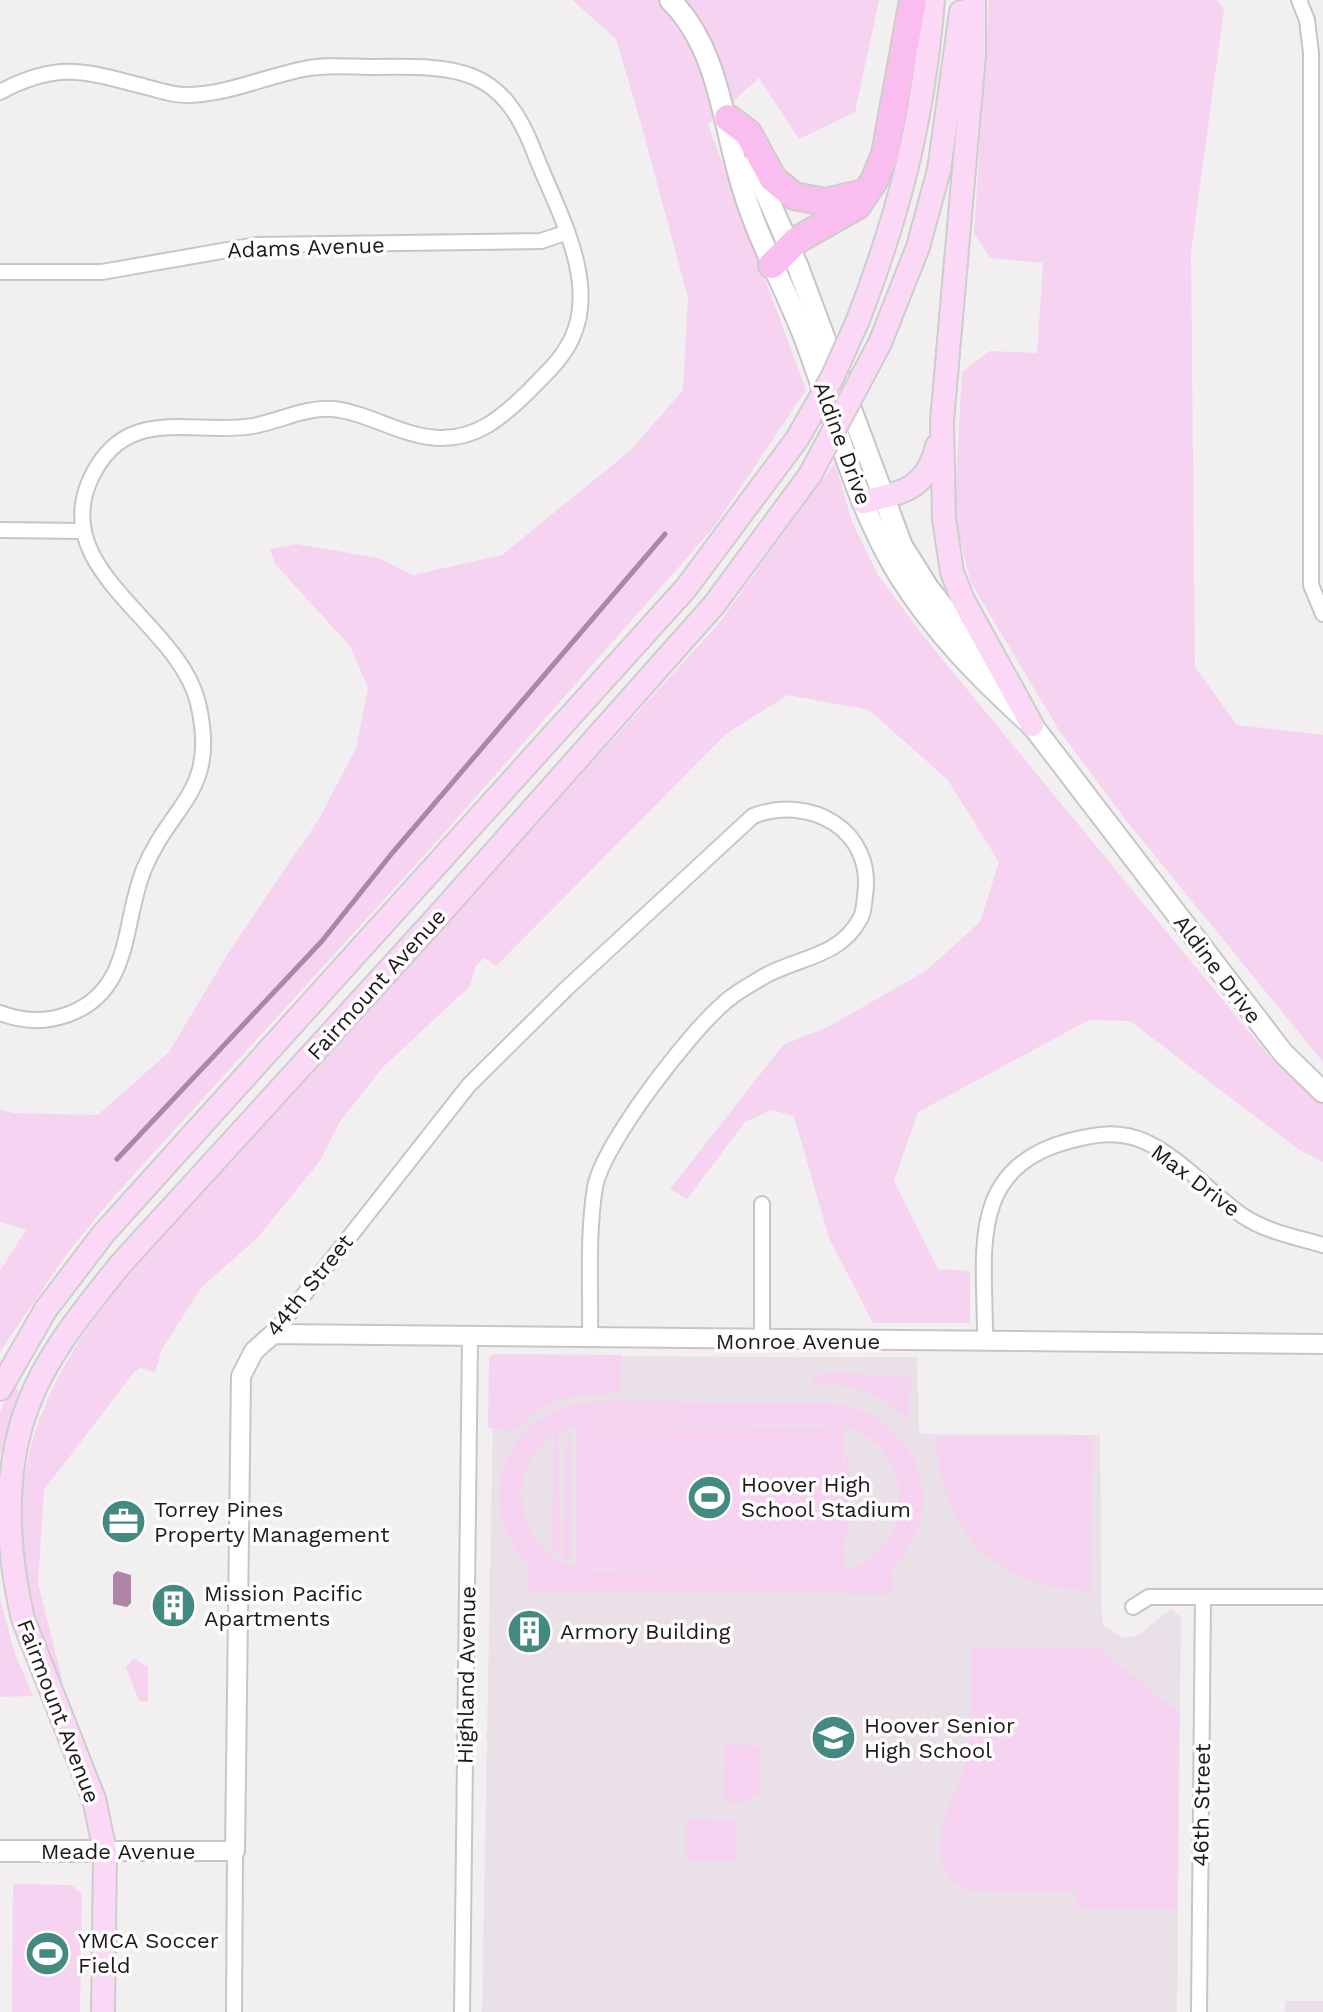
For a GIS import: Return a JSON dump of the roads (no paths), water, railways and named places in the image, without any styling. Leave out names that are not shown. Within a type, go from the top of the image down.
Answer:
[{"type":"highway","points":[[781,256],[797,240],[857,206],[885,154],[913,0]]},
{"type":"highway","points":[[728,118],[748,133],[773,179],[794,196],[825,202],[864,193]]},
{"type":"main road","name":"Aldine Drive","points":[[670,0],[703,51],[728,118],[754,166],[781,256],[873,499],[883,545],[915,598],[984,682],[1032,725],[1283,1053],[1323,1092]]},
{"type":"main road","name":"Fairmount Avenue","points":[[0,1389],[46,1309],[104,1233],[686,588],[797,439],[832,378],[886,249],[909,169],[927,74],[933,0]]},
{"type":"main road","name":"Fairmount Avenue","points":[[103,2012],[105,1851],[94,1799],[23,1619],[16,1591],[10,1529],[13,1473],[28,1405],[72,1326],[119,1266],[428,928],[714,605],[810,475],[880,343],[918,247],[939,170],[963,0]]},
{"type":"main road","points":[[974,0],[974,55],[942,421],[944,519],[952,572],[963,600],[1032,725]]},
{"type":"main road","points":[[873,499],[910,488],[927,475],[942,421]]},
{"type":"main road","name":"Meade Avenue","points":[[0,1851],[105,1851]]},
{"type":"street","points":[[1299,0],[1307,20],[1311,53],[1311,585],[1323,614]]},
{"type":"street","points":[[0,92],[31,75],[59,69],[81,70],[179,96],[223,93],[311,67],[432,66],[474,74],[500,94],[524,123],[577,268],[581,297],[572,339],[560,359],[502,417],[487,427],[445,439],[420,437],[356,414],[321,409],[257,425],[152,427],[112,449],[92,475],[84,499],[82,531],[105,576],[165,641],[186,670],[202,723],[201,763],[193,794],[147,861],[129,915],[125,951],[115,978],[98,997],[76,1012],[54,1020],[26,1021],[0,1013]]},
{"type":"street","name":"Adams Avenue","points":[[0,272],[102,272],[256,245],[541,241],[565,233]]},
{"type":"street","points":[[0,530],[82,531]]},
{"type":"street","name":"44th Street","points":[[234,2012],[241,1376],[254,1351],[273,1334],[469,1085],[740,825],[768,810],[801,808],[830,820],[847,833],[859,850],[868,876],[861,918],[840,943],[827,951],[767,975],[724,1002],[690,1036],[610,1151],[596,1184],[590,1339]]},
{"type":"street","name":"Max Drive","points":[[985,1342],[987,1215],[997,1191],[1021,1161],[1064,1143],[1105,1132],[1144,1141],[1245,1217],[1274,1232],[1323,1245]]},
{"type":"street","points":[[762,1204],[762,1341]]},
{"type":"street","name":"Monroe Avenue","points":[[273,1334],[470,1339],[1323,1344]]},
{"type":"street","name":"Highland Avenue","points":[[462,2012],[470,1339]]},
{"type":"street","points":[[1133,1607],[1149,1597],[1323,1597]]},
{"type":"street","name":"46th Street","points":[[1199,2012],[1203,1597]]},
{"type":"street","name":"Meade Avenue","points":[[105,1851],[235,1851]]},
{"type":"waterway","points":[[117,1159],[322,941],[393,852],[665,534]]},
{"type":"place","name":"Hoover High School Stadium","points":[[710,1497]]},
{"type":"place","name":"Torrey Pines Property Management","points":[[123,1522]]},
{"type":"place","name":"Mission Pacific Apartments","points":[[173,1606]]},
{"type":"place","name":"Armory Building","points":[[529,1631]]},
{"type":"place","name":"Hoover Senior High School","points":[[833,1738]]},
{"type":"place","name":"YMCA Soccer Field","points":[[47,1953]]}]
